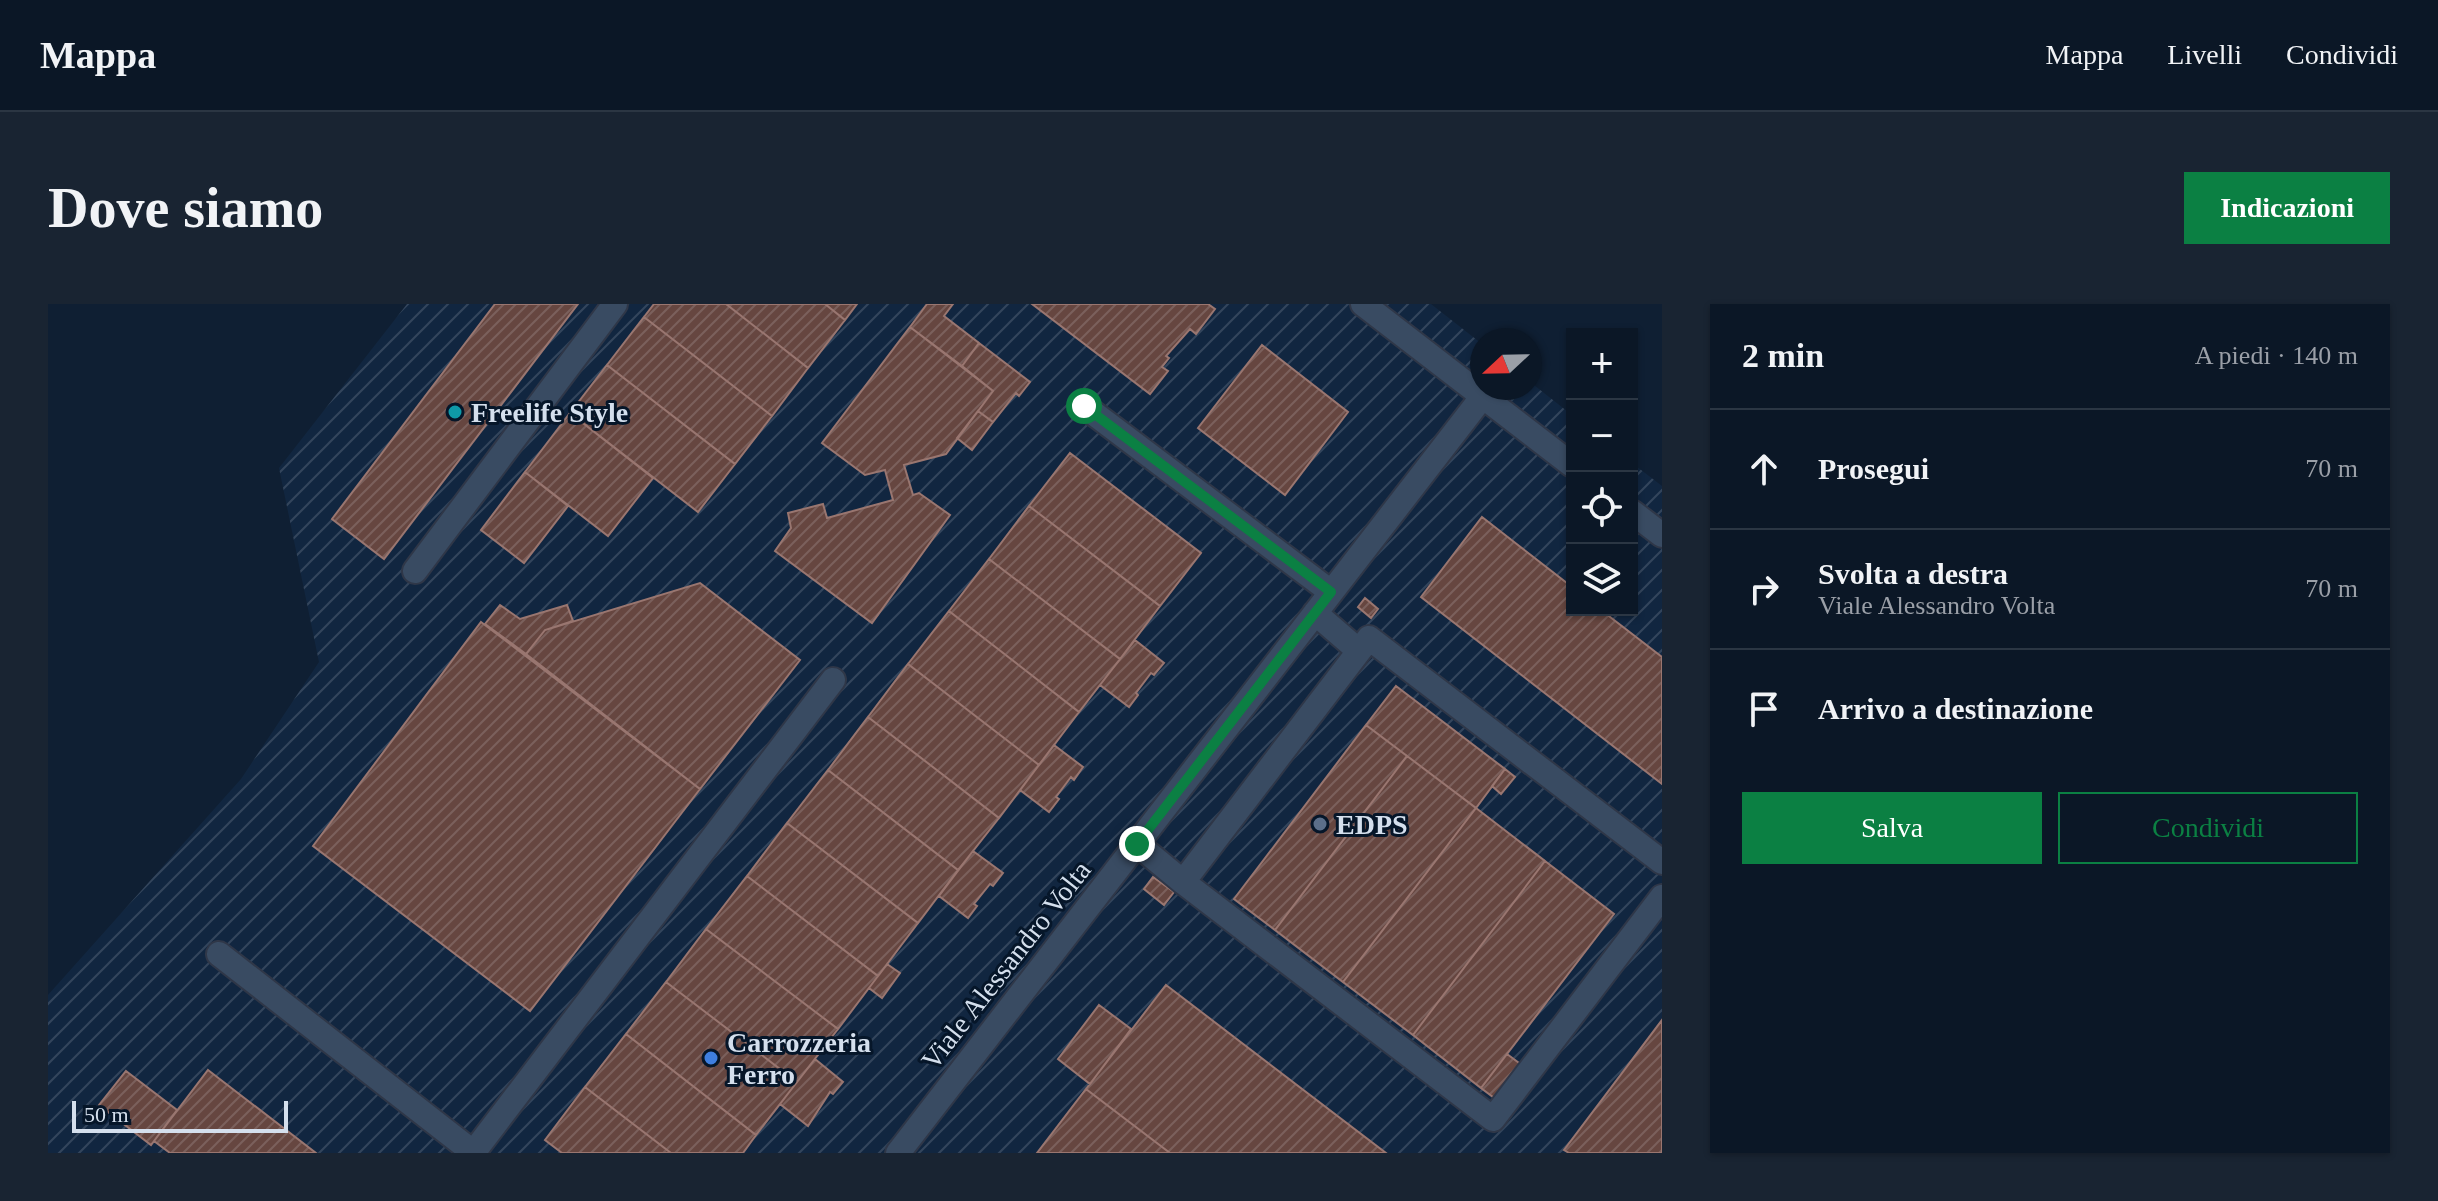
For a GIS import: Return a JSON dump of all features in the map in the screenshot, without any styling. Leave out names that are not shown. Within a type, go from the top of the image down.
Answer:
[{"type":"street","points":[[415,571],[615,304]]},
{"type":"street","points":[[1363,304],[1470,386]]},
{"type":"street","name":"Viale Alessandro Volta","points":[[898,1153],[1480,400]]},
{"type":"street","points":[[1488,400],[1566,460]]},
{"type":"street","points":[[1084,406],[1331,592]]},
{"type":"street","points":[[1638,517],[1662,535]]},
{"type":"street","points":[[1315,613],[1359,651]]},
{"type":"street","points":[[1183,882],[1369,638],[1662,862]]},
{"type":"street","points":[[219,954],[473,1153],[833,680]]},
{"type":"street","points":[[1137,844],[1493,1119],[1662,897]]},
{"type":"shaded area","points":[[407,304],[1431,304],[1470,335],[1470,400],[1542,400],[1542,391],[1566,410],[1566,616],[1638,616],[1638,468],[1662,486],[1662,1153],[48,1153],[48,995],[241,779],[319,662],[279,468]]},
{"type":"building","name":"Freelife Style","points":[[495,304],[578,304],[384,559],[332,519]]},
{"type":"building","points":[[654,304],[726,304],[808,368],[772,416],[644,317]]},
{"type":"building","points":[[726,304],[825,304],[845,320],[808,368]]},
{"type":"building","points":[[825,304],[857,304],[845,320]]},
{"type":"building","points":[[927,304],[953,304],[944,316],[979,343],[962,366],[910,327]]},
{"type":"building","points":[[1032,304],[1208,304],[1215,309],[1196,334],[1190,329],[1166,356],[1169,358],[1162,367],[1168,371],[1150,394]]},
{"type":"building","points":[[644,317],[772,416],[735,464],[607,365]]},
{"type":"building","points":[[910,327],[993,391],[946,454],[904,465],[913,495],[919,493],[950,515],[872,623],[775,551],[791,528],[788,513],[823,504],[827,518],[893,500],[885,470],[865,475],[822,443]]},
{"type":"building","points":[[979,343],[1030,382],[1019,396],[1016,393],[993,422],[978,411],[993,391],[962,366]]},
{"type":"building","points":[[1262,345],[1348,412],[1285,495],[1198,428]]},
{"type":"building","points":[[607,365],[735,464],[698,512],[570,413]]},
{"type":"building","points":[[978,411],[993,422],[972,450],[957,438]]},
{"type":"building","points":[[570,413],[653,478],[608,536],[525,472]]},
{"type":"building","points":[[1070,453],[1201,553],[1160,606],[1029,506]]},
{"type":"building","points":[[525,472],[568,506],[524,563],[481,530]]},
{"type":"building","points":[[1029,506],[1160,606],[1120,659],[989,559]]},
{"type":"building","points":[[1482,517],[1566,582],[1566,616],[1609,616],[1662,657],[1662,784],[1421,597]]},
{"type":"building","points":[[989,559],[1120,659],[1079,712],[949,611]]},
{"type":"building","points":[[700,583],[800,660],[700,789],[526,654],[545,630]]},
{"type":"building","points":[[1365,598],[1378,609],[1371,618],[1358,607]]},
{"type":"building","points":[[500,605],[520,619],[567,605],[573,621],[545,630],[526,654],[485,624]]},
{"type":"building","points":[[949,611],[1079,712],[1039,765],[908,664]]},
{"type":"building","points":[[481,622],[700,789],[530,1011],[313,846]]},
{"type":"building","points":[[1135,640],[1164,663],[1154,675],[1151,673],[1129,707],[1100,685]]},
{"type":"building","points":[[908,664],[1039,765],[999,818],[868,717]]},
{"type":"building","points":[[1396,686],[1505,769],[1476,808],[1366,725]]},
{"type":"building","points":[[868,717],[999,818],[958,870],[828,770]]},
{"type":"building","points":[[1366,725],[1407,756],[1275,930],[1234,899]]},
{"type":"building","points":[[1054,745],[1083,767],[1074,780],[1071,777],[1049,812],[1020,790]]},
{"type":"building","points":[[1407,756],[1476,808],[1343,982],[1275,930]]},
{"type":"building","points":[[1505,769],[1515,777],[1501,794],[1492,786]]},
{"type":"building","points":[[828,770],[958,870],[918,923],[787,823]]},
{"type":"building","points":[[1476,808],[1545,861],[1413,1035],[1343,982]]},
{"type":"building","points":[[787,823],[918,923],[878,976],[747,876]]},
{"type":"building","points":[[973,851],[1003,873],[974,904],[977,906],[968,918],[939,896]]},
{"type":"building","points":[[1545,861],[1614,914],[1481,1088],[1413,1035]]},
{"type":"building","points":[[747,876],[878,976],[838,1029],[706,929]]},
{"type":"building","points":[[1153,877],[1174,892],[1164,905],[1144,889]]},
{"type":"building","points":[[706,929],[838,1029],[797,1082],[666,982]]},
{"type":"building","points":[[887,964],[900,973],[882,998],[869,988]]},
{"type":"building","name":"Carrozzeria Ferro","points":[[666,982],[797,1082],[756,1135],[626,1034]]},
{"type":"building","points":[[1166,985],[1386,1153],[1170,1153],[1086,1089]]},
{"type":"building","points":[[1099,1005],[1131,1029],[1090,1084],[1058,1059]]},
{"type":"building","points":[[1662,1020],[1662,1153],[1569,1153],[1564,1150]]},
{"type":"building","points":[[626,1034],[756,1135],[743,1153],[671,1153],[585,1087]]},
{"type":"building","points":[[1507,1054],[1523,1066],[1497,1100],[1481,1088]]},
{"type":"building","points":[[815,1059],[843,1082],[833,1094],[830,1092],[808,1126],[780,1104]]},
{"type":"building","points":[[208,1070],[316,1153],[170,1153],[154,1141]]},
{"type":"building","points":[[126,1071],[177,1110],[151,1145],[99,1105]]},
{"type":"building","points":[[585,1087],[671,1153],[562,1153],[545,1140]]},
{"type":"building","points":[[1086,1089],[1170,1153],[1037,1153]]},
{"type":"place","name":"Freelife Style","points":[[455,412]]},
{"type":"place","name":"EDPS","points":[[1320,824]]},
{"type":"place","name":"Carrozzeria Ferro","points":[[711,1058]]},
{"type":"route","points":[[1084,406],[1331,592],[1137,844]]}]
